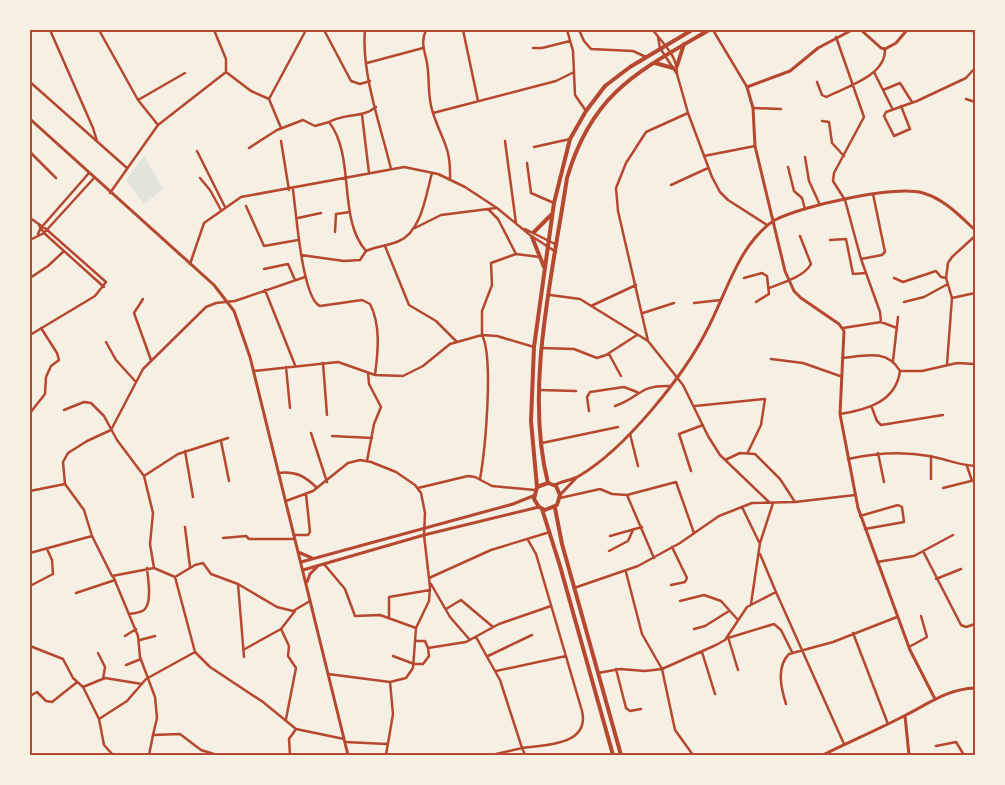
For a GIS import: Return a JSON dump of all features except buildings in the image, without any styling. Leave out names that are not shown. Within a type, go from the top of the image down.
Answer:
[{"type":"main road","points":[[613,755],[550,532],[533,496],[536,488],[530,421],[534,347],[554,203],[570,139],[586,111],[606,86],[646,57],[692,30]]},
{"type":"main road","points":[[548,483],[540,443],[539,390],[542,348],[567,178],[578,142],[598,109],[615,90],[652,63],[711,30]]},
{"type":"main road","points":[[652,63],[663,63],[675,67],[684,44]]},
{"type":"main road","points":[[544,268],[533,235],[542,227],[553,212]]},
{"type":"main road","points":[[536,488],[548,483],[554,485],[560,497],[555,508],[574,588],[621,755]]},
{"type":"main road","points":[[540,508],[555,508]]},
{"type":"street","points":[[50,30],[93,128],[97,142]]},
{"type":"street","points":[[99,30],[138,100],[158,125]]},
{"type":"street","points":[[214,30],[226,59],[226,72]]},
{"type":"street","points":[[269,99],[306,30]]},
{"type":"street","points":[[324,30],[351,81],[360,84],[370,81]]},
{"type":"street","points":[[365,30],[370,81],[391,169]]},
{"type":"street","points":[[426,30],[422,41],[427,65],[432,113],[449,154],[450,179]]},
{"type":"street","points":[[462,30],[478,101]]},
{"type":"street","points":[[567,30],[574,72],[575,95],[586,111]]},
{"type":"street","points":[[579,30],[584,41],[591,49],[633,51],[646,57]]},
{"type":"street","points":[[653,30],[670,52],[688,113],[708,168],[720,192],[728,200],[767,226]]},
{"type":"street","points":[[711,30],[748,87],[753,108],[755,146],[789,281],[801,298],[843,328],[881,322],[898,328]]},
{"type":"street","points":[[748,87],[790,71],[818,48],[852,30]]},
{"type":"street","points":[[861,30],[885,50]]},
{"type":"street","points":[[818,82],[822,95],[826,96],[854,84],[874,72],[883,63],[885,50],[896,43],[907,30]]},
{"type":"street","points":[[972,30],[975,33]]},
{"type":"street","points":[[658,37],[660,48],[675,67]]},
{"type":"street","points":[[836,37],[864,117],[833,176],[845,200],[861,259],[880,312],[881,322]]},
{"type":"street","points":[[533,48],[542,48],[570,41]]},
{"type":"street","points":[[367,64],[423,48]]},
{"type":"street","points":[[901,106],[910,129],[894,136],[884,116],[886,112],[966,78],[975,68]]},
{"type":"street","points":[[226,72],[251,91],[269,99],[281,128]]},
{"type":"street","points":[[110,193],[158,125],[226,72]]},
{"type":"street","points":[[432,113],[556,81],[574,72]]},
{"type":"street","points":[[874,72],[892,108]]},
{"type":"street","points":[[138,100],[186,73]]},
{"type":"street","points":[[30,82],[127,168]]},
{"type":"street","points":[[883,90],[900,84],[912,102]]},
{"type":"street","points":[[966,99],[975,102]]},
{"type":"street","points":[[249,148],[281,128],[303,120],[315,126],[346,116],[362,115],[376,107]]},
{"type":"street","points":[[753,108],[781,109]]},
{"type":"street","points":[[648,341],[618,210],[617,182],[633,151],[646,132],[688,113]]},
{"type":"street","points":[[362,115],[369,173]]},
{"type":"street","points":[[30,119],[190,264],[229,302],[242,328],[254,371],[348,755]]},
{"type":"street","points":[[822,121],[829,122],[832,143],[844,156]]},
{"type":"street","points":[[329,122],[336,136],[347,179],[356,236],[366,251]]},
{"type":"street","points":[[534,147],[570,139]]},
{"type":"street","points":[[281,141],[298,218],[298,240],[301,255],[313,300],[318,306],[362,300],[370,304],[374,316],[378,343],[375,374]]},
{"type":"street","points":[[505,141],[516,223]]},
{"type":"street","points":[[704,156],[755,146]]},
{"type":"street","points":[[197,151],[225,207]]},
{"type":"street","points":[[30,152],[56,178]]},
{"type":"street","points":[[805,157],[809,181],[821,206]]},
{"type":"street","points":[[527,163],[531,193],[554,203]]},
{"type":"street","points":[[190,264],[204,223],[225,207],[249,194],[291,189],[369,173],[412,167],[450,179],[497,208],[556,252]]},
{"type":"street","points":[[788,167],[794,190],[803,200],[806,210]]},
{"type":"street","points":[[671,185],[708,168]]},
{"type":"street","points":[[38,234],[41,227],[89,173]]},
{"type":"street","points":[[414,228],[432,173]]},
{"type":"street","points":[[30,240],[38,234],[44,233],[94,178]]},
{"type":"street","points":[[200,178],[210,190],[221,210]]},
{"type":"street","points":[[560,497],[578,477],[605,456],[630,432],[678,377],[697,350],[748,248],[773,221],[845,200],[873,194],[909,190],[924,194],[945,204],[975,230]]},
{"type":"street","points":[[861,259],[882,255],[885,252],[873,194]]},
{"type":"street","points":[[246,206],[264,246],[298,240]]},
{"type":"street","points":[[301,255],[350,261],[360,260],[366,251],[401,240],[414,228],[441,215],[497,208]]},
{"type":"street","points":[[487,209],[498,219],[516,254]]},
{"type":"street","points":[[335,232],[336,214],[351,212]]},
{"type":"street","points":[[298,218],[321,213]]},
{"type":"street","points":[[30,218],[47,230],[106,281],[104,287],[95,296],[30,335]]},
{"type":"street","points":[[41,227],[44,233],[104,287]]},
{"type":"street","points":[[533,235],[557,245]]},
{"type":"street","points":[[769,288],[789,281],[806,270],[810,264],[800,236]]},
{"type":"street","points":[[946,364],[952,298],[946,278],[952,257],[975,236]]},
{"type":"street","points":[[830,240],[846,239],[853,274],[866,273]]},
{"type":"street","points":[[385,246],[409,305],[436,320],[456,341]]},
{"type":"street","points":[[30,278],[48,266],[64,251]]},
{"type":"street","points":[[480,479],[487,376],[486,350],[482,335],[482,311],[492,285],[490,264],[516,254],[540,257]]},
{"type":"street","points":[[264,269],[288,264],[295,280]]},
{"type":"street","points":[[894,278],[903,282],[936,271],[941,277],[946,278]]},
{"type":"street","points":[[744,278],[764,274],[767,276],[768,296],[756,302]]},
{"type":"street","points":[[149,755],[157,718],[156,702],[140,659],[140,640],[115,579],[92,536],[84,510],[65,484],[63,462],[66,456],[87,441],[111,430],[135,381],[151,360],[206,307],[216,302],[229,302],[306,277]]},
{"type":"street","points":[[904,302],[924,297],[947,284]]},
{"type":"street","points":[[591,306],[636,285]]},
{"type":"street","points":[[266,290],[295,365]]},
{"type":"street","points":[[952,298],[975,293]]},
{"type":"street","points":[[550,295],[578,298],[648,341],[678,377],[695,406],[714,447],[725,460],[771,503]]},
{"type":"street","points":[[143,299],[134,313],[151,360]]},
{"type":"street","points":[[694,303],[722,300]]},
{"type":"street","points":[[643,313],[674,303]]},
{"type":"street","points":[[893,361],[898,317]]},
{"type":"street","points":[[30,413],[45,394],[48,372],[59,360],[57,353],[41,328]]},
{"type":"street","points":[[843,328],[840,414],[860,516],[909,647],[935,699]]},
{"type":"street","points":[[254,371],[295,365],[345,363],[368,373],[396,376],[416,370],[456,341],[482,335],[497,336],[534,347]]},
{"type":"street","points":[[542,348],[574,349],[597,358],[609,354],[636,335]]},
{"type":"street","points":[[106,342],[116,360],[135,381]]},
{"type":"street","points":[[609,354],[621,376]]},
{"type":"street","points":[[842,358],[881,355],[893,361],[900,371]]},
{"type":"street","points":[[771,359],[803,363],[840,376]]},
{"type":"street","points":[[323,363],[327,415]]},
{"type":"street","points":[[900,371],[922,371],[946,364],[975,364]]},
{"type":"street","points":[[286,367],[290,408]]},
{"type":"street","points":[[840,414],[872,408],[894,388],[900,371]]},
{"type":"street","points":[[366,461],[374,424],[381,407],[369,384],[368,373]]},
{"type":"street","points":[[615,406],[628,401],[637,392],[655,386],[670,386]]},
{"type":"street","points":[[589,411],[587,397],[590,392],[624,388],[637,392]]},
{"type":"street","points":[[539,390],[576,391]]},
{"type":"street","points":[[695,406],[765,399],[762,425],[748,452]]},
{"type":"street","points":[[64,410],[84,402],[91,403],[104,416],[111,430],[144,476],[153,513],[150,544],[154,568]]},
{"type":"street","points":[[872,408],[877,421],[881,425],[944,415]]},
{"type":"street","points":[[691,471],[679,434],[703,425]]},
{"type":"street","points":[[540,443],[618,427]]},
{"type":"street","points":[[630,432],[638,466]]},
{"type":"street","points":[[311,433],[327,482]]},
{"type":"street","points":[[332,436],[372,438]]},
{"type":"street","points":[[144,476],[168,459],[185,451],[228,438]]},
{"type":"street","points":[[221,441],[229,481]]},
{"type":"street","points":[[185,451],[193,497]]},
{"type":"street","points":[[725,460],[740,453],[748,452],[758,456],[772,469],[795,502]]},
{"type":"street","points":[[848,458],[878,453],[931,456],[959,465],[975,466]]},
{"type":"street","points":[[878,453],[884,482]]},
{"type":"street","points":[[931,456],[931,479]]},
{"type":"street","points":[[285,501],[317,488],[351,462],[366,461],[396,472],[418,488],[425,513],[424,535],[430,590],[428,606],[416,628],[414,664],[406,678],[390,682],[328,674]]},
{"type":"street","points":[[944,488],[974,481],[967,466]]},
{"type":"street","points":[[278,473],[288,472],[302,475],[317,488]]},
{"type":"street","points":[[418,488],[468,476],[480,479],[492,486],[536,488]]},
{"type":"street","points":[[554,485],[578,477]]},
{"type":"street","points":[[560,497],[600,490],[612,494],[627,495],[676,482],[694,533]]},
{"type":"street","points":[[30,490],[65,484]]},
{"type":"street","points":[[223,538],[246,536],[249,539],[308,535],[310,532],[306,494]]},
{"type":"street","points":[[627,495],[654,558]]},
{"type":"street","points":[[574,588],[626,572],[654,558],[719,516],[757,502],[795,502],[855,495]]},
{"type":"street","points":[[301,562],[513,504],[533,496]]},
{"type":"street","points":[[751,604],[760,543],[771,503]]},
{"type":"street","points":[[860,516],[898,506],[902,507],[904,522],[865,529]]},
{"type":"street","points":[[303,570],[424,535],[540,508]]},
{"type":"street","points":[[742,508],[760,543]]},
{"type":"street","points":[[185,526],[190,568]]},
{"type":"street","points":[[610,536],[642,527]]},
{"type":"street","points":[[609,551],[626,543],[633,530]]},
{"type":"street","points":[[429,580],[491,550],[550,532]]},
{"type":"street","points":[[877,562],[909,558],[953,535]]},
{"type":"street","points":[[30,552],[92,536]]},
{"type":"street","points":[[492,755],[573,739],[582,730],[584,721],[536,554],[528,540]]},
{"type":"street","points":[[671,585],[685,582],[687,578],[672,547]]},
{"type":"street","points":[[30,586],[53,574],[52,560],[47,549]]},
{"type":"street","points":[[923,551],[936,580],[961,626],[975,624]]},
{"type":"street","points":[[298,552],[308,558],[318,558]]},
{"type":"street","points":[[759,553],[844,744]]},
{"type":"street","points":[[175,577],[190,568],[204,563],[211,574],[238,584],[277,607],[288,610],[296,609],[310,601]]},
{"type":"street","points":[[324,564],[345,589],[355,616],[380,616],[416,628]]},
{"type":"street","points":[[306,585],[310,574],[319,566]]},
{"type":"street","points":[[129,614],[143,611],[146,608],[148,599],[147,568]]},
{"type":"street","points":[[112,576],[154,568],[175,577]]},
{"type":"street","points":[[936,580],[961,569]]},
{"type":"street","points":[[626,572],[642,634],[662,669],[672,724],[693,755]]},
{"type":"street","points":[[175,577],[195,652],[218,673],[286,719],[296,730],[344,741],[387,744]]},
{"type":"street","points":[[76,593],[115,579]]},
{"type":"street","points":[[429,580],[450,618],[470,640]]},
{"type":"street","points":[[238,584],[244,657]]},
{"type":"street","points":[[388,618],[389,597],[430,590]]},
{"type":"street","points":[[727,638],[751,604],[776,592]]},
{"type":"street","points":[[680,600],[704,595],[721,601],[738,620]]},
{"type":"street","points":[[446,608],[461,600],[467,603],[493,627]]},
{"type":"street","points":[[428,648],[470,640],[493,627],[552,606]]},
{"type":"street","points":[[243,650],[281,629],[296,609]]},
{"type":"street","points":[[694,629],[705,626],[729,611]]},
{"type":"street","points":[[909,647],[927,637],[921,616]]},
{"type":"street","points":[[786,704],[781,688],[782,668],[785,657],[792,652],[897,617]]},
{"type":"street","points":[[598,673],[616,670],[662,669],[702,652],[727,638],[774,624],[781,630],[792,652]]},
{"type":"street","points":[[125,636],[136,629]]},
{"type":"street","points":[[281,629],[289,646],[288,656],[296,668],[286,719]]},
{"type":"street","points":[[853,633],[888,724]]},
{"type":"street","points":[[488,656],[532,635]]},
{"type":"street","points":[[140,640],[155,636]]},
{"type":"street","points":[[476,637],[496,671],[525,755]]},
{"type":"street","points":[[727,638],[738,670]]},
{"type":"street","points":[[393,656],[414,664],[423,664],[426,661],[428,648],[425,641],[415,641]]},
{"type":"street","points":[[30,646],[63,659],[76,682],[83,687],[99,719],[104,746],[112,755]]},
{"type":"street","points":[[99,719],[119,707],[146,678],[195,652]]},
{"type":"street","points":[[702,652],[715,694]]},
{"type":"street","points":[[98,653],[105,667],[103,679]]},
{"type":"street","points":[[496,671],[566,656]]},
{"type":"street","points":[[126,665],[140,659]]},
{"type":"street","points":[[616,670],[626,708],[630,711],[641,709]]},
{"type":"street","points":[[83,687],[103,679],[142,684]]},
{"type":"street","points":[[30,696],[37,692],[46,700],[52,702],[76,682]]},
{"type":"street","points":[[386,755],[394,714],[390,682]]},
{"type":"street","points":[[823,755],[955,690],[975,688]]},
{"type":"street","points":[[905,716],[909,755]]},
{"type":"street","points":[[290,755],[289,739],[296,730]]},
{"type":"street","points":[[153,735],[180,734],[205,753],[217,755]]},
{"type":"street","points":[[936,746],[956,742],[964,755]]},
{"type":"shaded area","points":[[144,156],[163,189],[144,204],[126,180]]}]
